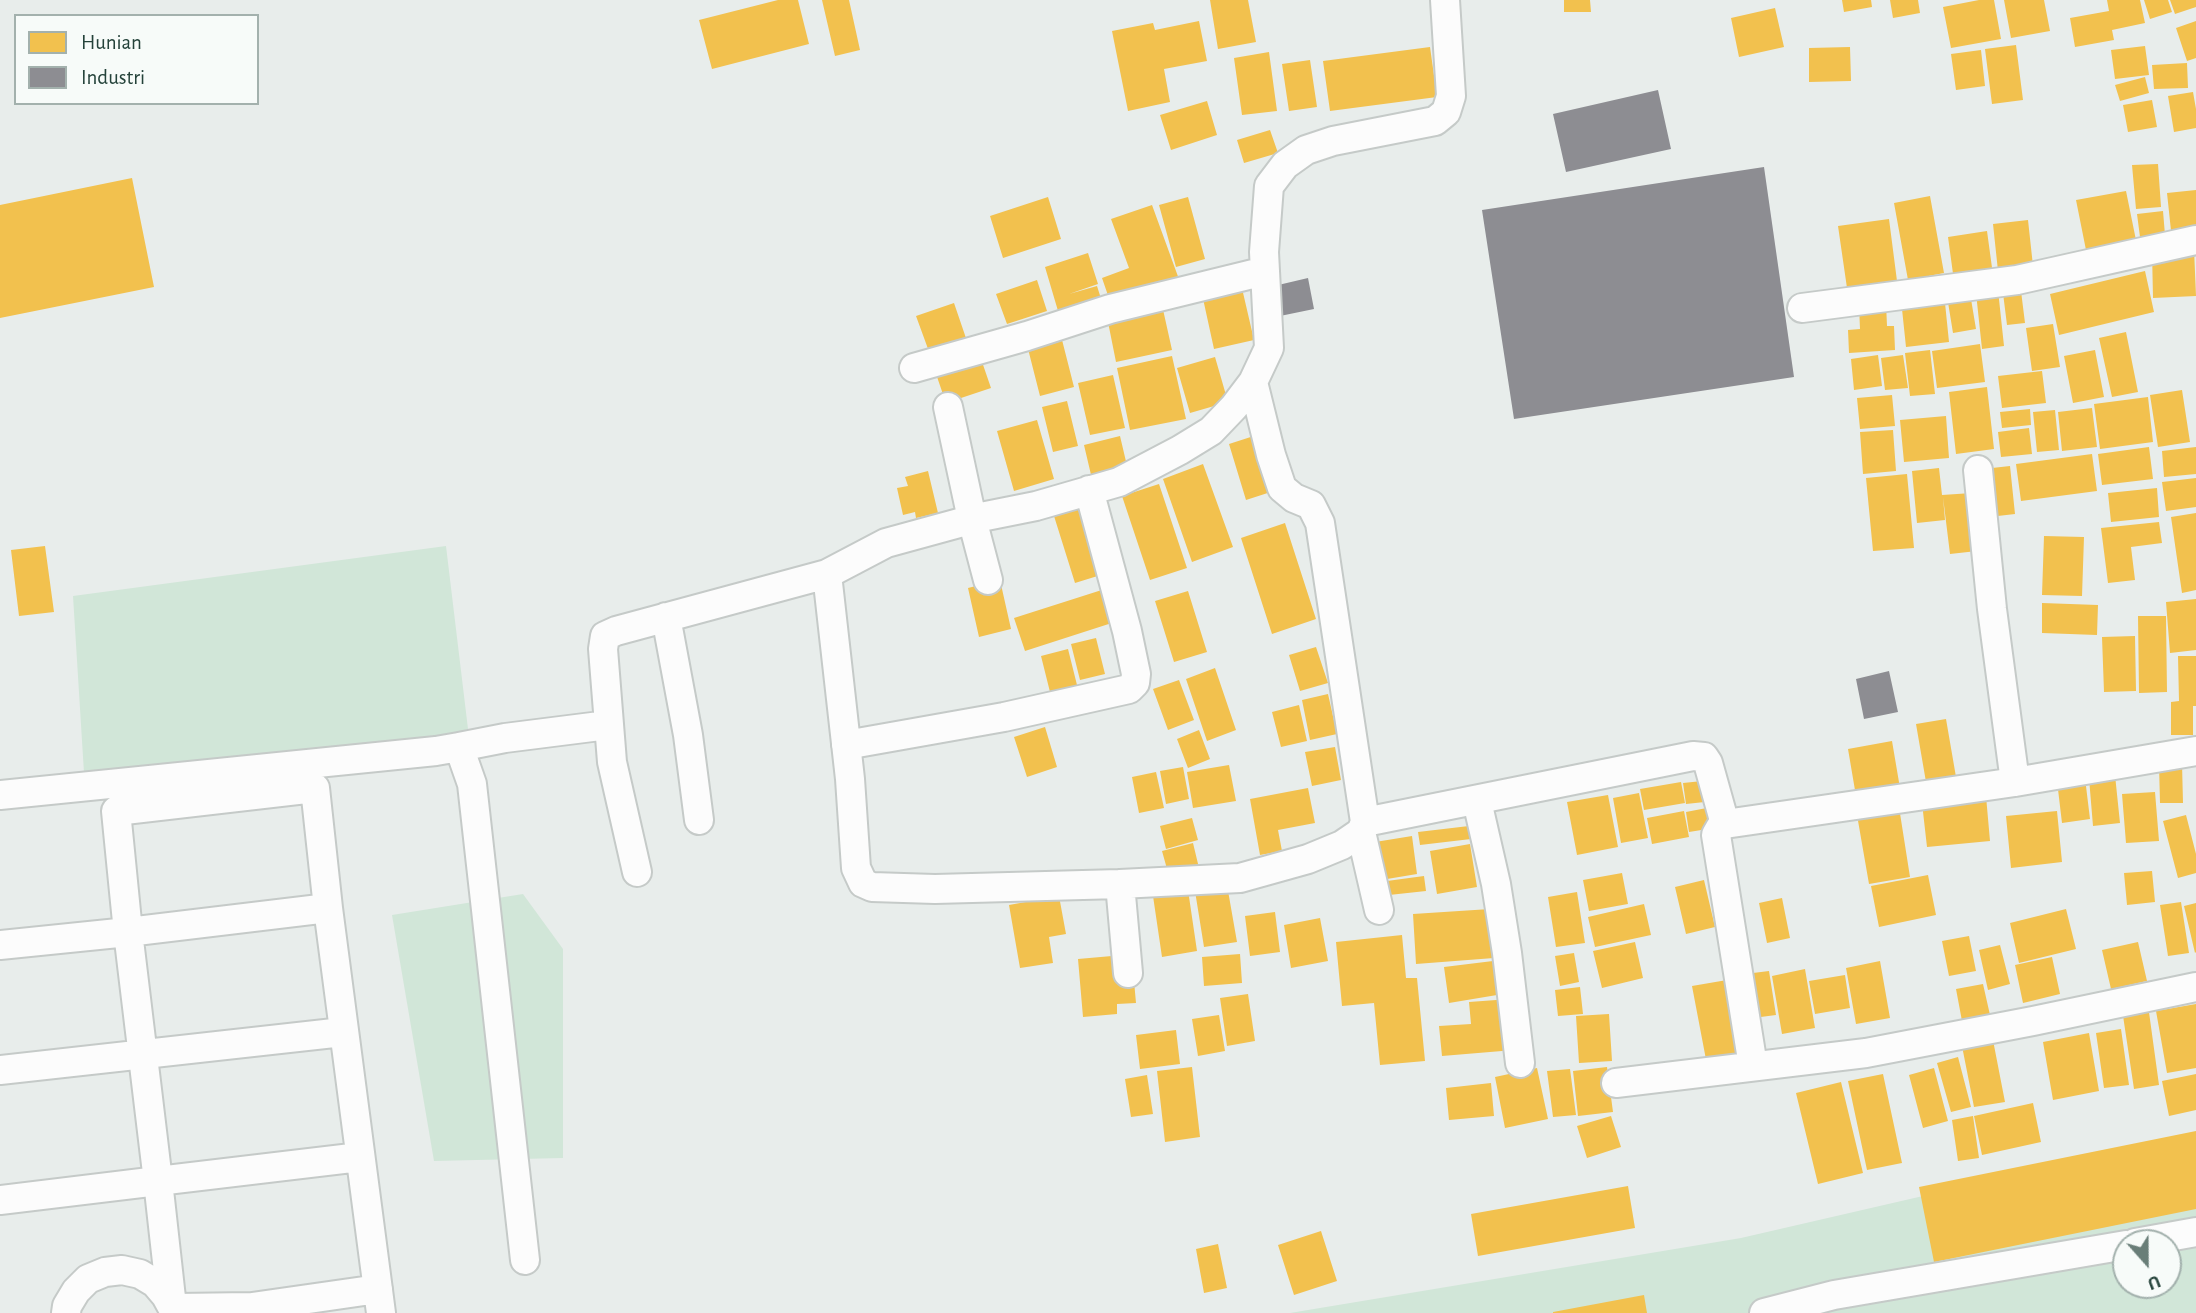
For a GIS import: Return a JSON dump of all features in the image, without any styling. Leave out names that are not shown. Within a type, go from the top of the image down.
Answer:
[{"type":"street","points":[[637,872],[612,762],[603,649],[605,636],[827,574],[886,543],[1119,482],[1210,431],[1234,407],[1253,382],[1269,348],[1264,252],[1269,186],[1284,165],[1306,150],[1333,141],[1435,121],[1446,112],[1451,96],[1445,0]]},
{"type":"street","points":[[1802,307],[2017,280],[2196,240]]},
{"type":"street","points":[[914,368],[1110,309],[1265,271]]},
{"type":"street","points":[[1253,382],[1282,488],[1294,498],[1311,505],[1320,523],[1363,827],[1380,910]]},
{"type":"street","points":[[948,407],[988,580]]},
{"type":"street","points":[[1978,470],[1992,609],[2015,782]]},
{"type":"street","points":[[846,745],[1004,717],[1129,689],[1135,683],[1132,653],[1089,490]]},
{"type":"street","points":[[827,574],[846,745],[856,868],[863,883],[872,887],[935,890],[1240,878],[1308,859],[1342,845],[1363,827],[1693,756],[1703,757],[1708,763],[1725,824]]},
{"type":"street","points":[[666,617],[688,734],[699,820]]},
{"type":"street","points":[[0,795],[436,751],[505,738],[608,725]]},
{"type":"street","points":[[459,747],[472,784],[525,1260]]},
{"type":"street","points":[[1753,1066],[1716,835],[1725,824],[2015,782],[2196,751]]},
{"type":"street","points":[[315,788],[343,1032],[379,1301],[252,1310],[173,1310],[116,811],[315,788]]},
{"type":"street","points":[[1477,801],[1496,884],[1520,1063]]},
{"type":"street","points":[[1120,884],[1128,974]]},
{"type":"street","points":[[0,945],[328,908]]},
{"type":"street","points":[[1616,1083],[1866,1053],[2196,987]]},
{"type":"street","points":[[0,1070],[343,1032]]},
{"type":"street","points":[[0,1200],[360,1157]]},
{"type":"street","points":[[1764,1313],[1834,1295],[2112,1246]]},
{"type":"street","points":[[66,1313],[76,1291],[88,1279],[105,1272],[122,1270],[139,1274],[155,1283],[173,1310]]},
{"type":"green space","points":[[446,546],[468,729],[370,765],[85,789],[73,596]]},
{"type":"green space","points":[[523,894],[563,949],[563,1158],[434,1161],[392,915]]},
{"type":"green space","points":[[2196,1133],[2196,1313],[1290,1313],[1741,1238]]},
{"type":"building: Hunian","points":[[778,0],[798,0],[809,44],[712,69],[699,20]]},
{"type":"building: Hunian","points":[[822,0],[849,0],[860,50],[835,56]]},
{"type":"building: Hunian","points":[[1210,0],[1248,0],[1256,42],[1218,49]]},
{"type":"building: Hunian","points":[[1564,0],[1590,0],[1591,12],[1564,12]]},
{"type":"building: Hunian","points":[[1842,0],[1871,0],[1872,7],[1844,12]]},
{"type":"building: Hunian","points":[[1890,0],[1918,0],[1920,13],[1893,18]]},
{"type":"building: Hunian","points":[[1994,0],[2001,39],[1951,48],[1943,7]]},
{"type":"building: Hunian","points":[[2004,0],[2044,0],[2050,31],[2011,38]]},
{"type":"building: Hunian","points":[[2107,0],[2140,0],[2145,23],[2112,30],[2114,40],[2075,47],[2070,18],[2109,11]]},
{"type":"building: Hunian","points":[[2144,0],[2168,0],[2172,12],[2150,19]]},
{"type":"building: Hunian","points":[[2170,0],[2196,0],[2196,7],[2175,14]]},
{"type":"building: Hunian","points":[[1775,8],[1784,47],[1739,57],[1731,18]]},
{"type":"building: Hunian","points":[[1199,21],[1207,61],[1164,69],[1170,102],[1128,111],[1112,31],[1153,23],[1155,30]]},
{"type":"building: Hunian","points":[[2196,21],[2196,58],[2187,61],[2176,28]]},
{"type":"building: Hunian","points":[[2016,45],[2023,100],[1992,104],[1985,49]]},
{"type":"building: Hunian","points":[[2145,46],[2149,75],[2115,79],[2111,50]]},
{"type":"building: Hunian","points":[[1430,47],[1437,97],[1330,111],[1323,61]]},
{"type":"building: Hunian","points":[[1850,47],[1851,81],[1809,82],[1809,48]]},
{"type":"building: Hunian","points":[[1981,50],[1985,86],[1956,90],[1951,54]]},
{"type":"building: Hunian","points":[[1269,52],[1277,111],[1242,115],[1234,58]]},
{"type":"building: Hunian","points":[[1310,60],[1317,107],[1289,111],[1282,64]]},
{"type":"building: Hunian","points":[[2187,63],[2188,88],[2154,89],[2152,65]]},
{"type":"building: Hunian","points":[[2145,77],[2149,93],[2120,101],[2115,85]]},
{"type":"building: Hunian","points":[[2193,92],[2196,128],[2174,132],[2168,96]]},
{"type":"building: Hunian","points":[[2152,100],[2157,127],[2128,132],[2123,105]]},
{"type":"building: Hunian","points":[[1207,101],[1217,135],[1171,150],[1160,115]]},
{"type":"building: Hunian","points":[[1270,130],[1278,153],[1244,163],[1237,140]]},
{"type":"building: Hunian","points":[[2158,164],[2161,207],[2136,209],[2132,165]]},
{"type":"building: Hunian","points":[[132,178],[154,287],[0,318],[0,205]]},
{"type":"building: Hunian","points":[[2196,190],[2196,238],[2172,240],[2167,193]]},
{"type":"building: Hunian","points":[[2126,191],[2138,250],[2088,260],[2076,200]]},
{"type":"building: Hunian","points":[[1930,196],[1944,273],[1908,280],[1894,203]]},
{"type":"building: Hunian","points":[[1048,197],[1061,239],[1003,258],[990,216]]},
{"type":"building: Hunian","points":[[1188,197],[1205,259],[1176,267],[1159,205]]},
{"type":"building: Hunian","points":[[1152,205],[1180,282],[1112,307],[1102,278],[1129,268],[1111,219]]},
{"type":"building: Hunian","points":[[2163,211],[2165,235],[2140,237],[2137,214]]},
{"type":"building: Hunian","points":[[1889,219],[1897,281],[1847,288],[1838,226]]},
{"type":"building: Hunian","points":[[2028,220],[2033,266],[1998,271],[1993,224]]},
{"type":"building: Hunian","points":[[1987,231],[1993,275],[1954,281],[1948,237]]},
{"type":"building: Hunian","points":[[2194,249],[2196,296],[2153,298],[2152,251]]},
{"type":"building: Hunian","points":[[1088,253],[1098,284],[1069,294],[1097,286],[1104,308],[1061,321],[1045,267]]},
{"type":"building: Hunian","points":[[2145,271],[2154,312],[2059,335],[2050,294]]},
{"type":"building: Hunian","points":[[1037,280],[1047,311],[1007,324],[996,294]]},
{"type":"building: Hunian","points":[[2020,283],[2025,323],[2007,325],[2002,285]]},
{"type":"building: Hunian","points":[[1241,284],[1254,340],[1214,349],[1202,294]]},
{"type":"building: Hunian","points":[[1969,287],[1976,329],[1953,333],[1946,290]]},
{"type":"building: Hunian","points":[[1998,290],[2004,346],[1982,349],[1976,293]]},
{"type":"building: Hunian","points":[[954,303],[968,344],[931,357],[916,316]]},
{"type":"building: Hunian","points":[[1886,303],[1887,326],[1894,326],[1895,350],[1849,353],[1848,330],[1860,329],[1859,305]]},
{"type":"building: Hunian","points":[[1945,303],[1949,342],[1906,347],[1902,309]]},
{"type":"building: Hunian","points":[[1162,305],[1172,350],[1116,362],[1107,317]]},
{"type":"building: Hunian","points":[[2053,324],[2060,367],[2032,371],[2026,328]]},
{"type":"building: Hunian","points":[[1060,332],[1074,387],[1040,396],[1026,341]]},
{"type":"building: Hunian","points":[[2126,332],[2138,392],[2112,397],[2099,338]]},
{"type":"building: Hunian","points":[[1980,344],[1985,382],[1937,388],[1932,351]]},
{"type":"building: Hunian","points":[[1930,350],[1935,394],[1910,396],[1905,353]]},
{"type":"building: Hunian","points":[[2095,350],[2104,397],[2073,403],[2064,356]]},
{"type":"building: Hunian","points":[[1878,355],[1882,386],[1854,390],[1851,359]]},
{"type":"building: Hunian","points":[[1903,355],[1908,388],[1885,390],[1881,358]]},
{"type":"building: Hunian","points":[[980,356],[991,388],[946,403],[935,371]]},
{"type":"building: Hunian","points":[[1172,356],[1186,419],[1130,430],[1117,368]]},
{"type":"building: Hunian","points":[[1215,357],[1228,402],[1190,413],[1177,368]]},
{"type":"building: Hunian","points":[[2042,371],[2046,403],[2002,408],[1998,376]]},
{"type":"building: Hunian","points":[[1113,375],[1125,428],[1090,435],[1078,383]]},
{"type":"building: Hunian","points":[[1987,387],[1994,449],[1956,454],[1949,392]]},
{"type":"building: Hunian","points":[[2182,390],[2190,442],[2158,447],[2150,395]]},
{"type":"building: Hunian","points":[[1892,395],[1895,426],[1860,429],[1857,398]]},
{"type":"building: Hunian","points":[[2148,397],[2153,442],[2100,449],[2094,404]]},
{"type":"building: Hunian","points":[[1067,401],[1078,446],[1053,452],[1042,407]]},
{"type":"building: Hunian","points":[[2092,408],[2097,447],[2062,451],[2058,412]]},
{"type":"building: Hunian","points":[[2030,409],[2031,425],[2002,428],[2000,412]]},
{"type":"building: Hunian","points":[[2055,410],[2059,450],[2037,452],[2033,412]]},
{"type":"building: Hunian","points":[[1946,416],[1949,458],[1904,462],[1900,420]]},
{"type":"building: Hunian","points":[[1037,420],[1054,479],[1014,491],[997,431]]},
{"type":"building: Hunian","points":[[2029,428],[2032,454],[2001,457],[1998,432]]},
{"type":"building: Hunian","points":[[1893,430],[1896,471],[1863,474],[1860,432]]},
{"type":"building: Hunian","points":[[1260,434],[1277,490],[1246,500],[1229,444]]},
{"type":"building: Hunian","points":[[1120,436],[1128,470],[1092,479],[1084,445]]},
{"type":"building: Hunian","points":[[2149,447],[2153,479],[2102,485],[2098,454]]},
{"type":"building: Hunian","points":[[2196,447],[2196,474],[2164,477],[2162,451]]},
{"type":"building: Hunian","points":[[2092,454],[2097,491],[2021,501],[2016,464]]},
{"type":"building: Hunian","points":[[1203,464],[1233,547],[1192,562],[1163,479]]},
{"type":"building: Hunian","points":[[2010,466],[2015,514],[1989,517],[1983,469]]},
{"type":"building: Hunian","points":[[1939,468],[1942,495],[1972,493],[1977,551],[1950,554],[1943,497],[1945,520],[1917,523],[1912,471]]},
{"type":"building: Hunian","points":[[928,471],[938,513],[916,518],[915,512],[903,515],[897,488],[908,486],[905,477]]},
{"type":"building: Hunian","points":[[1907,474],[1914,548],[1873,551],[1866,478]]},
{"type":"building: Hunian","points":[[2196,478],[2196,507],[2166,511],[2162,482]]},
{"type":"building: Hunian","points":[[1159,484],[1187,568],[1150,580],[1122,496]]},
{"type":"building: Hunian","points":[[2157,488],[2159,517],[2111,522],[2108,493]]},
{"type":"building: Hunian","points":[[1084,507],[1104,574],[1075,583],[1054,516]]},
{"type":"building: Hunian","points":[[2196,513],[2196,590],[2182,593],[2171,517]]},
{"type":"building: Hunian","points":[[2159,522],[2162,543],[2131,547],[2135,580],[2108,583],[2101,528]]},
{"type":"building: Hunian","points":[[1285,523],[1316,619],[1272,634],[1241,538]]},
{"type":"building: Hunian","points":[[2044,536],[2084,537],[2082,596],[2042,595]]},
{"type":"building: Hunian","points":[[45,546],[54,612],[19,616],[11,550]]},
{"type":"building: Hunian","points":[[1000,580],[1011,629],[979,637],[968,588]]},
{"type":"building: Hunian","points":[[1108,588],[1118,621],[1025,651],[1014,618]]},
{"type":"building: Hunian","points":[[1188,591],[1207,652],[1174,662],[1155,601]]},
{"type":"building: Hunian","points":[[2196,599],[2196,650],[2170,653],[2166,602]]},
{"type":"building: Hunian","points":[[2042,603],[2098,605],[2097,635],[2042,633]]},
{"type":"building: Hunian","points":[[2138,616],[2166,616],[2167,692],[2139,693]]},
{"type":"building: Hunian","points":[[2135,636],[2136,691],[2104,692],[2102,637]]},
{"type":"building: Hunian","points":[[1096,638],[1105,674],[1080,680],[1071,644]]},
{"type":"building: Hunian","points":[[1316,647],[1328,683],[1300,691],[1289,655]]},
{"type":"building: Hunian","points":[[1068,649],[1077,685],[1050,692],[1041,656]]},
{"type":"building: Hunian","points":[[2178,656],[2196,656],[2193,735],[2171,735],[2171,702],[2179,701]]},
{"type":"building: Hunian","points":[[1215,668],[1236,730],[1207,741],[1186,679]]},
{"type":"building: Hunian","points":[[1179,680],[1194,720],[1168,730],[1153,689]]},
{"type":"building: Hunian","points":[[1328,694],[1337,734],[1310,740],[1302,700]]},
{"type":"building: Hunian","points":[[1299,705],[1307,741],[1281,747],[1272,712]]},
{"type":"building: Hunian","points":[[1946,719],[1956,777],[1926,782],[1916,724]]},
{"type":"building: Hunian","points":[[1045,727],[1057,767],[1027,777],[1014,737]]},
{"type":"building: Hunian","points":[[1199,730],[1210,759],[1188,768],[1177,739]]},
{"type":"building: Hunian","points":[[1892,741],[1901,794],[1857,802],[1848,749]]},
{"type":"building: Hunian","points":[[1335,747],[1341,780],[1312,786],[1305,752]]},
{"type":"building: Hunian","points":[[2182,763],[2183,803],[2160,803],[2159,764]]},
{"type":"building: Hunian","points":[[1229,765],[1236,801],[1193,808],[1187,772]]},
{"type":"building: Hunian","points":[[1183,767],[1189,799],[1166,804],[1160,771]]},
{"type":"building: Hunian","points":[[1156,772],[1164,808],[1139,813],[1132,777]]},
{"type":"building: Hunian","points":[[2115,775],[2120,823],[2093,826],[2089,778]]},
{"type":"building: Hunian","points":[[2085,778],[2090,819],[2062,823],[2057,781]]},
{"type":"building: Hunian","points":[[1712,780],[1714,801],[1686,804],[1683,783]]},
{"type":"building: Hunian","points":[[1681,782],[1685,803],[1644,810],[1640,789]]},
{"type":"building: Hunian","points":[[1308,788],[1315,823],[1278,830],[1282,851],[1260,855],[1250,799]]},
{"type":"building: Hunian","points":[[2155,792],[2159,841],[2126,843],[2122,794]]},
{"type":"building: Hunian","points":[[1639,793],[1648,838],[1621,843],[1613,798]]},
{"type":"building: Hunian","points":[[1608,795],[1618,847],[1577,855],[1567,802]]},
{"type":"building: Hunian","points":[[1986,796],[1990,841],[1927,847],[1922,803]]},
{"type":"building: Hunian","points":[[1717,806],[1720,827],[1689,832],[1686,812]]},
{"type":"building: Hunian","points":[[1899,807],[1910,877],[1869,884],[1857,815]]},
{"type":"building: Hunian","points":[[1684,811],[1689,837],[1652,844],[1647,818]]},
{"type":"building: Hunian","points":[[2057,811],[2062,862],[2011,868],[2006,816]]},
{"type":"building: Hunian","points":[[2186,815],[2196,854],[2196,873],[2178,878],[2163,821]]},
{"type":"building: Hunian","points":[[1192,818],[1198,840],[1166,849],[1160,826]]},
{"type":"building: Hunian","points":[[1469,826],[1471,839],[1420,845],[1418,832]]},
{"type":"building: Hunian","points":[[1412,836],[1417,874],[1375,881],[1369,843]]},
{"type":"building: Hunian","points":[[1193,843],[1199,868],[1169,876],[1162,851]]},
{"type":"building: Hunian","points":[[1470,844],[1477,887],[1437,894],[1430,851]]},
{"type":"building: Hunian","points":[[2152,871],[2155,902],[2127,905],[2124,873]]},
{"type":"building: Hunian","points":[[1622,873],[1628,904],[1589,911],[1583,880]]},
{"type":"building: Hunian","points":[[1928,875],[1936,915],[1879,927],[1871,886]]},
{"type":"building: Hunian","points":[[1424,876],[1426,891],[1389,895],[1387,881]]},
{"type":"building: Hunian","points":[[1704,880],[1715,927],[1686,934],[1675,887]]},
{"type":"building: Hunian","points":[[1227,885],[1237,942],[1204,947],[1195,891]]},
{"type":"building: Hunian","points":[[1188,890],[1197,951],[1162,957],[1153,896]]},
{"type":"building: Hunian","points":[[1577,892],[1585,943],[1556,947],[1548,897]]},
{"type":"building: Hunian","points":[[1059,896],[1066,934],[1049,937],[1053,963],[1020,968],[1009,905]]},
{"type":"building: Hunian","points":[[1782,898],[1790,938],[1767,943],[1759,903]]},
{"type":"building: Hunian","points":[[2181,902],[2189,953],[2168,956],[2160,905]]},
{"type":"building: Hunian","points":[[2196,903],[2196,952],[2195,953],[2184,906]]},
{"type":"building: Hunian","points":[[1644,904],[1651,935],[1595,947],[1588,917]]},
{"type":"building: Hunian","points":[[1490,909],[1494,958],[1416,964],[1413,914]]},
{"type":"building: Hunian","points":[[2066,909],[2076,949],[2019,963],[2010,923]]},
{"type":"building: Hunian","points":[[1275,912],[1280,952],[1250,956],[1245,916]]},
{"type":"building: Hunian","points":[[1320,918],[1328,961],[1291,968],[1284,925]]},
{"type":"building: Hunian","points":[[1402,935],[1406,978],[1417,978],[1425,1061],[1380,1065],[1374,1003],[1342,1006],[1336,942]]},
{"type":"building: Hunian","points":[[1969,936],[1976,971],[1949,976],[1942,941]]},
{"type":"building: Hunian","points":[[1635,942],[1643,978],[1602,988],[1593,951]]},
{"type":"building: Hunian","points":[[2138,942],[2147,981],[2111,989],[2102,950]]},
{"type":"building: Hunian","points":[[2000,945],[2010,984],[1988,990],[1979,950]]},
{"type":"building: Hunian","points":[[1574,953],[1579,982],[1560,986],[1555,956]]},
{"type":"building: Hunian","points":[[1240,954],[1242,983],[1204,986],[1202,957]]},
{"type":"building: Hunian","points":[[1112,956],[1115,982],[1134,981],[1136,1003],[1117,1004],[1117,1014],[1083,1017],[1078,959]]},
{"type":"building: Hunian","points":[[2052,957],[2060,994],[2023,1003],[2015,965]]},
{"type":"building: Hunian","points":[[1493,961],[1497,995],[1449,1003],[1444,967]]},
{"type":"building: Hunian","points":[[1880,961],[1890,1018],[1856,1024],[1846,968]]},
{"type":"building: Hunian","points":[[1805,969],[1815,1028],[1782,1034],[1772,976]]},
{"type":"building: Hunian","points":[[1769,971],[1776,1015],[1753,1018],[1745,974]]},
{"type":"building: Hunian","points":[[1845,975],[1850,1008],[1815,1014],[1809,981]]},
{"type":"building: Hunian","points":[[1727,980],[1743,1063],[1708,1070],[1692,986]]},
{"type":"building: Hunian","points":[[1983,984],[1990,1015],[1962,1021],[1956,989]]},
{"type":"building: Hunian","points":[[1580,987],[1583,1014],[1558,1016],[1555,990]]},
{"type":"building: Hunian","points":[[1248,994],[1255,1041],[1227,1046],[1220,998]]},
{"type":"building: Hunian","points":[[1510,999],[1514,1050],[1442,1056],[1439,1026],[1471,1024],[1469,1002]]},
{"type":"building: Hunian","points":[[2196,1004],[2196,1068],[2167,1073],[2156,1011]]},
{"type":"building: Hunian","points":[[2148,1005],[2159,1085],[2134,1089],[2122,1009]]},
{"type":"building: Hunian","points":[[1609,1014],[1612,1061],[1579,1063],[1576,1016]]},
{"type":"building: Hunian","points":[[1219,1015],[1225,1051],[1198,1056],[1192,1019]]},
{"type":"building: Hunian","points":[[2121,1029],[2129,1085],[2104,1088],[2096,1033]]},
{"type":"building: Hunian","points":[[1176,1030],[1180,1064],[1140,1069],[1136,1035]]},
{"type":"building: Hunian","points":[[2089,1033],[2099,1091],[2053,1100],[2043,1042]]},
{"type":"building: Hunian","points":[[1992,1035],[2005,1102],[1974,1107],[1961,1041]]},
{"type":"building: Hunian","points":[[1958,1057],[1971,1107],[1951,1112],[1937,1063]]},
{"type":"building: Hunian","points":[[1192,1067],[1200,1137],[1165,1142],[1157,1071]]},
{"type":"building: Hunian","points":[[1607,1067],[1613,1112],[1578,1116],[1573,1071]]},
{"type":"building: Hunian","points":[[1537,1068],[1548,1119],[1505,1128],[1495,1077]]},
{"type":"building: Hunian","points":[[1934,1068],[1948,1121],[1923,1128],[1909,1075]]},
{"type":"building: Hunian","points":[[1570,1069],[1576,1115],[1553,1117],[1547,1071]]},
{"type":"building: Hunian","points":[[1883,1074],[1902,1163],[1867,1170],[1848,1081]]},
{"type":"building: Hunian","points":[[2196,1074],[2196,1110],[2169,1116],[2162,1081]]},
{"type":"building: Hunian","points":[[1147,1075],[1153,1114],[1131,1117],[1125,1079]]},
{"type":"building: Hunian","points":[[1841,1082],[1863,1173],[1818,1184],[1796,1093]]},
{"type":"building: Hunian","points":[[1491,1083],[1494,1116],[1449,1120],[1446,1088]]},
{"type":"building: Hunian","points":[[2033,1103],[2041,1142],[1982,1155],[1974,1116]]},
{"type":"building: Hunian","points":[[1611,1116],[1621,1147],[1587,1158],[1577,1126]]},
{"type":"building: Hunian","points":[[1973,1116],[1979,1158],[1958,1161],[1952,1120]]},
{"type":"building: Hunian","points":[[2196,1131],[2196,1209],[1934,1262],[1919,1187]]},
{"type":"building: Hunian","points":[[1628,1186],[1635,1228],[1478,1256],[1471,1214]]},
{"type":"building: Hunian","points":[[1321,1231],[1337,1281],[1294,1295],[1278,1245]]},
{"type":"building: Hunian","points":[[1218,1244],[1227,1288],[1204,1293],[1196,1249]]},
{"type":"building: Hunian","points":[[1644,1295],[1647,1313],[1553,1313],[1553,1312]]},
{"type":"building: Industri","points":[[1658,90],[1671,149],[1566,172],[1553,114]]},
{"type":"building: Industri","points":[[1764,167],[1794,377],[1514,419],[1482,210]]},
{"type":"building: Industri","points":[[1308,278],[1314,309],[1280,316],[1274,286]]},
{"type":"building: Industri","points":[[1889,671],[1898,712],[1864,719],[1856,679]]}]
